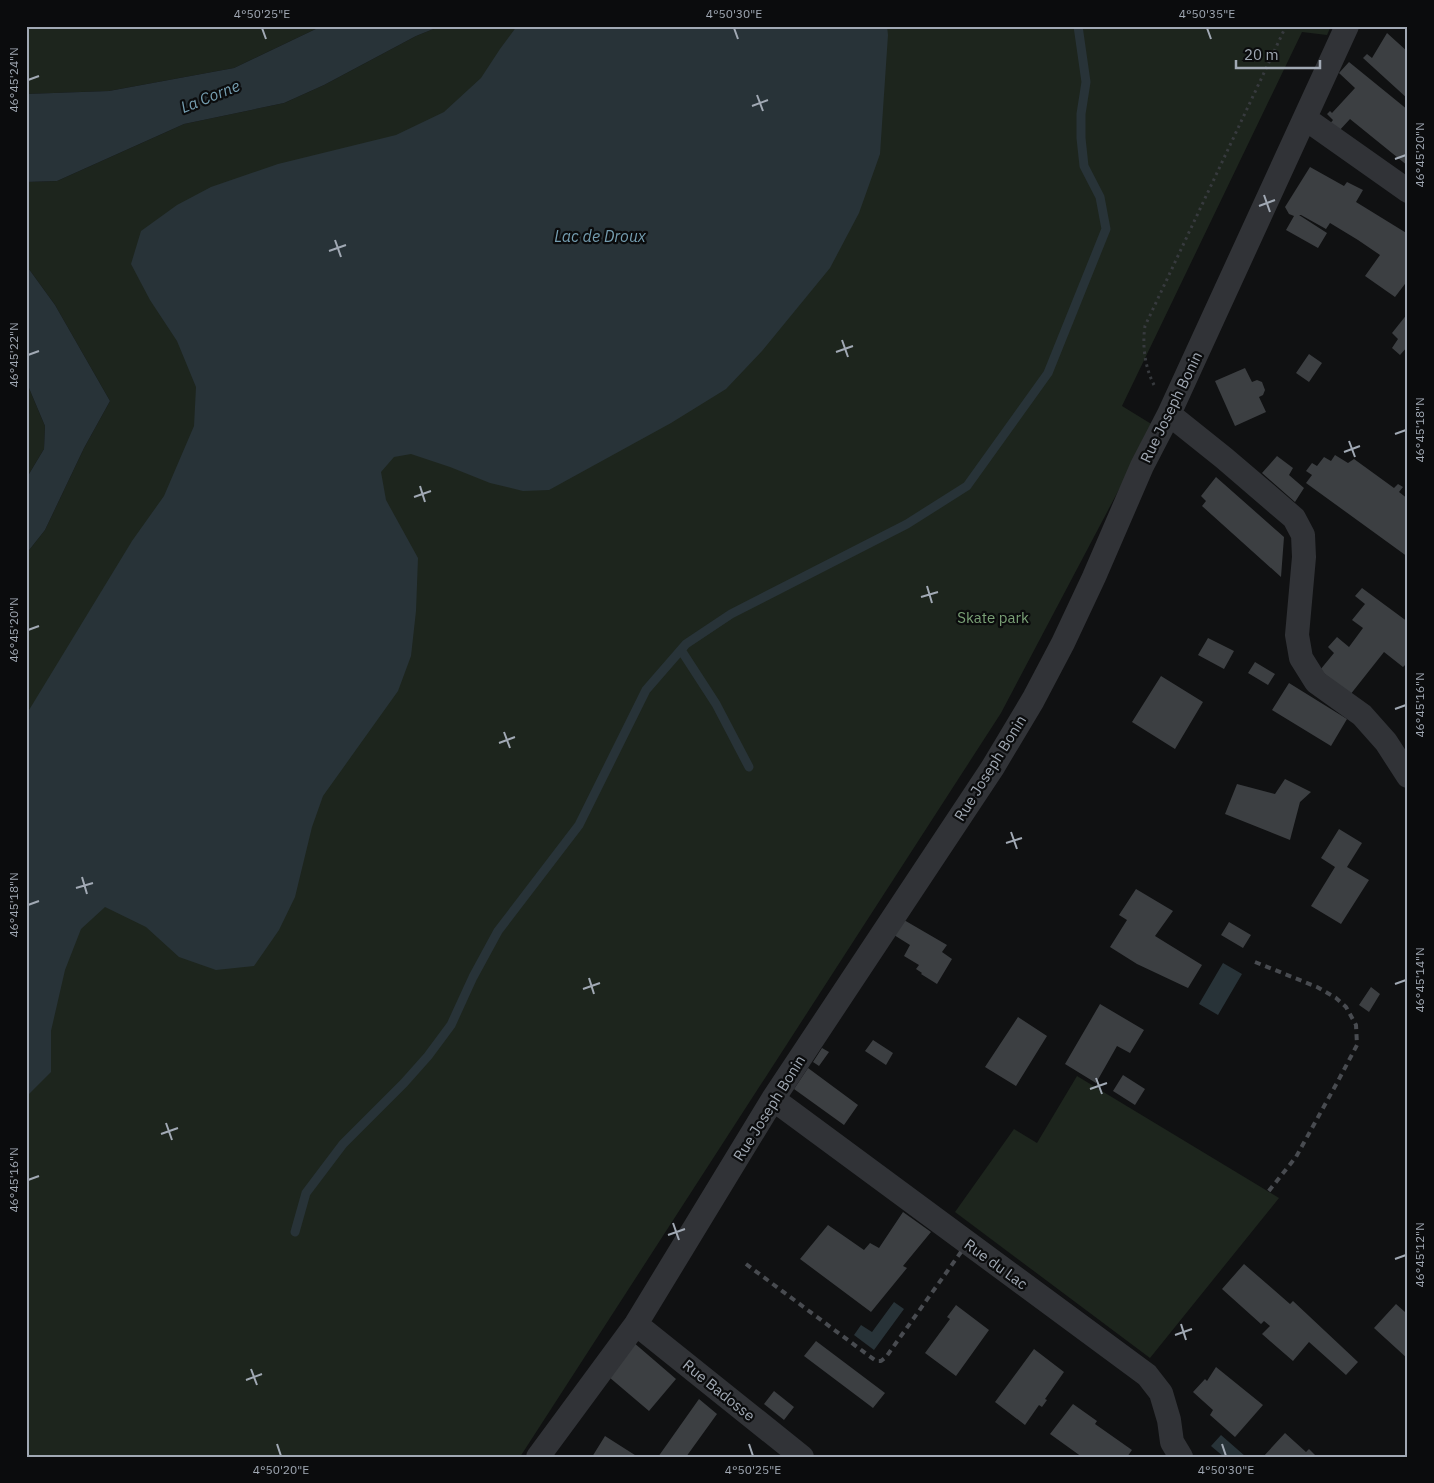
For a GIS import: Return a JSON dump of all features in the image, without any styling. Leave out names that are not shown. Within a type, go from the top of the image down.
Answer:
[{"type":"street","name":"Rue Joseph Bonin","points":[[538,1457],[636,1324],[773,1099],[988,775],[1033,700],[1063,643],[1142,466],[1169,414],[1306,119],[1347,26]]},
{"type":"street","points":[[1306,119],[1408,191]]},
{"type":"street","points":[[1169,414],[1294,518],[1303,535],[1304,557],[1298,635],[1301,658],[1316,682],[1368,722],[1386,742],[1408,776]]},
{"type":"street","name":"Rue du Lac","points":[[773,1099],[1147,1375],[1161,1394],[1169,1420],[1172,1442],[1181,1457]]},
{"type":"street","name":"Rue Badosse","points":[[636,1324],[802,1457]]},
{"type":"path","points":[[1169,414],[1149,374],[1142,342],[1145,326],[1286,26]]},
{"type":"green space","points":[[26,26],[322,26],[234,68],[109,91],[26,94]]},
{"type":"green space","name":"Skate park","points":[[441,26],[1331,26],[1327,35],[1302,32],[1122,406],[1153,425],[1001,713],[520,1457],[26,1457],[26,554],[45,530],[84,448],[110,401],[55,305],[26,265],[26,182],[57,181],[184,124],[284,103],[324,85],[416,36]]},
{"type":"green space","points":[[26,381],[45,426],[44,449],[26,479]]},
{"type":"green space","points":[[1077,1076],[1279,1198],[1150,1358],[955,1212],[1014,1129],[1037,1143]]},
{"type":"water","name":"La Corne","points":[[322,26],[441,26],[416,36],[324,85],[284,103],[184,124],[57,181],[26,182],[26,94],[109,91],[234,68]]},
{"type":"water","name":"Lac de Droux","points":[[517,26],[887,26],[880,154],[859,213],[830,268],[762,351],[726,389],[671,423],[549,490],[523,491],[490,483],[411,454],[394,457],[381,472],[386,500],[418,558],[416,611],[411,656],[398,691],[323,796],[312,827],[295,897],[279,930],[254,966],[216,970],[179,957],[146,927],[105,907],[81,929],[65,970],[51,1031],[51,1072],[26,1097],[26,715],[132,541],[164,496],[194,426],[196,387],[177,341],[150,300],[131,264],[141,231],[177,205],[211,187],[278,164],[396,135],[444,112],[481,78]]},
{"type":"water","points":[[26,265],[55,305],[110,401],[84,448],[45,530],[26,554],[26,479],[44,449],[45,426],[26,381]]},
{"type":"water","points":[[1223,963],[1242,974],[1218,1015],[1199,1004]]},
{"type":"water","points":[[894,1302],[904,1309],[874,1350],[854,1335],[861,1325],[872,1332]]},
{"type":"water","points":[[1221,1435],[1245,1456],[1224,1457],[1211,1446]]},
{"type":"building","points":[[1387,33],[1408,52],[1408,99],[1363,58],[1367,54],[1372,58]]},
{"type":"building","points":[[1349,62],[1408,110],[1408,166],[1350,119],[1338,132],[1329,125],[1333,120],[1327,114],[1330,111],[1332,113],[1355,88],[1339,73]]},
{"type":"building","points":[[1310,167],[1344,186],[1347,182],[1363,190],[1356,202],[1408,234],[1408,280],[1395,297],[1365,276],[1380,255],[1358,240],[1330,223],[1326,229],[1301,215],[1299,215],[1327,233],[1318,248],[1286,230],[1294,216],[1289,214],[1285,207]]},
{"type":"building","points":[[1408,313],[1408,346],[1400,355],[1392,348],[1398,339],[1392,333]]},
{"type":"building","points":[[1309,354],[1322,363],[1309,382],[1296,373]]},
{"type":"building","points":[[1245,368],[1252,382],[1257,380],[1262,382],[1265,390],[1263,395],[1259,397],[1266,412],[1235,426],[1215,381]]},
{"type":"building","points":[[1335,455],[1348,463],[1354,459],[1394,488],[1398,484],[1403,487],[1399,492],[1408,499],[1408,557],[1306,483],[1312,475],[1306,471],[1312,463],[1317,466],[1324,457],[1331,461]]},
{"type":"building","points":[[1277,456],[1293,468],[1289,475],[1304,488],[1295,502],[1262,473]]},
{"type":"building","points":[[1216,477],[1284,537],[1281,577],[1202,506],[1206,501],[1201,496]]},
{"type":"building","points":[[1362,588],[1408,622],[1408,662],[1403,667],[1384,652],[1350,695],[1320,670],[1334,653],[1328,647],[1337,637],[1349,647],[1363,628],[1352,620],[1365,604],[1355,596]]},
{"type":"building","points":[[1208,638],[1234,651],[1224,669],[1198,655]]},
{"type":"building","points":[[1255,662],[1275,674],[1268,685],[1248,673]]},
{"type":"building","points":[[1161,676],[1203,702],[1175,749],[1132,722]]},
{"type":"building","points":[[1289,683],[1347,719],[1331,746],[1272,710]]},
{"type":"building","points":[[1285,779],[1311,792],[1300,802],[1290,840],[1225,814],[1237,784],[1275,794]]},
{"type":"building","points":[[1339,829],[1362,843],[1347,867],[1369,880],[1341,924],[1311,906],[1335,867],[1321,858]]},
{"type":"building","points":[[1136,889],[1173,911],[1155,936],[1202,965],[1188,988],[1137,964],[1110,947],[1127,920],[1119,915]]},
{"type":"building","points":[[904,920],[947,945],[942,952],[952,959],[937,984],[916,969],[919,965],[904,956],[910,945],[894,935]]},
{"type":"building","points":[[1229,922],[1251,935],[1243,948],[1221,935]]},
{"type":"building","points":[[1371,987],[1380,994],[1369,1012],[1359,1005]]},
{"type":"building","points":[[1100,1004],[1144,1030],[1130,1053],[1117,1046],[1096,1083],[1065,1064]]},
{"type":"building","points":[[1018,1017],[1047,1036],[1016,1086],[985,1067]]},
{"type":"building","points":[[873,1040],[893,1053],[886,1065],[865,1051]]},
{"type":"building","points":[[822,1048],[829,1052],[819,1066],[813,1062]]},
{"type":"building","points":[[808,1068],[858,1105],[844,1125],[794,1089]]},
{"type":"building","points":[[1123,1075],[1145,1089],[1135,1105],[1113,1091]]},
{"type":"building","points":[[903,1212],[931,1232],[903,1266],[907,1268],[871,1312],[800,1259],[828,1225],[864,1250],[870,1243],[879,1248]]},
{"type":"building","points":[[1244,1264],[1290,1304],[1293,1301],[1358,1362],[1346,1375],[1309,1342],[1293,1361],[1262,1334],[1270,1326],[1264,1321],[1261,1324],[1222,1289]]},
{"type":"building","points":[[1396,1304],[1405,1312],[1408,1309],[1408,1359],[1374,1328]]},
{"type":"building","points":[[956,1305],[989,1330],[956,1376],[925,1353],[950,1319],[947,1317]]},
{"type":"building","points":[[816,1341],[885,1393],[873,1408],[804,1356]]},
{"type":"building","points":[[633,1342],[676,1379],[649,1411],[609,1377]]},
{"type":"building","points":[[1034,1349],[1064,1372],[1045,1399],[1047,1400],[1042,1407],[1039,1405],[1025,1425],[995,1402]]},
{"type":"building","points":[[1216,1367],[1263,1405],[1235,1437],[1210,1415],[1213,1410],[1193,1392],[1205,1379],[1207,1381]]},
{"type":"building","points":[[774,1391],[794,1407],[784,1420],[764,1404]]},
{"type":"building","points":[[699,1399],[717,1414],[686,1457],[658,1457]]},
{"type":"building","points":[[1073,1404],[1097,1421],[1095,1424],[1132,1450],[1127,1457],[1082,1457],[1050,1434]]},
{"type":"building","points":[[1285,1433],[1306,1452],[1309,1449],[1317,1457],[1263,1457]]},
{"type":"building","points":[[605,1436],[638,1457],[592,1457]]},
{"type":"waterway","points":[[295,1232],[306,1193],[343,1144],[404,1083],[428,1056],[451,1025],[473,977],[498,931],[579,825],[646,690],[686,644],[731,614],[907,524],[967,486],[1048,373],[1106,229],[1100,197],[1084,166],[1081,114],[1086,82],[1078,26]]},
{"type":"waterway","points":[[681,650],[716,704],[749,767]]},
{"type":"railway","points":[[1255,962],[1317,987],[1336,998],[1346,1007],[1356,1025],[1357,1045],[1296,1157],[1268,1192]]},
{"type":"railway","points":[[746,1264],[876,1361],[881,1361],[886,1357],[961,1252]]}]
